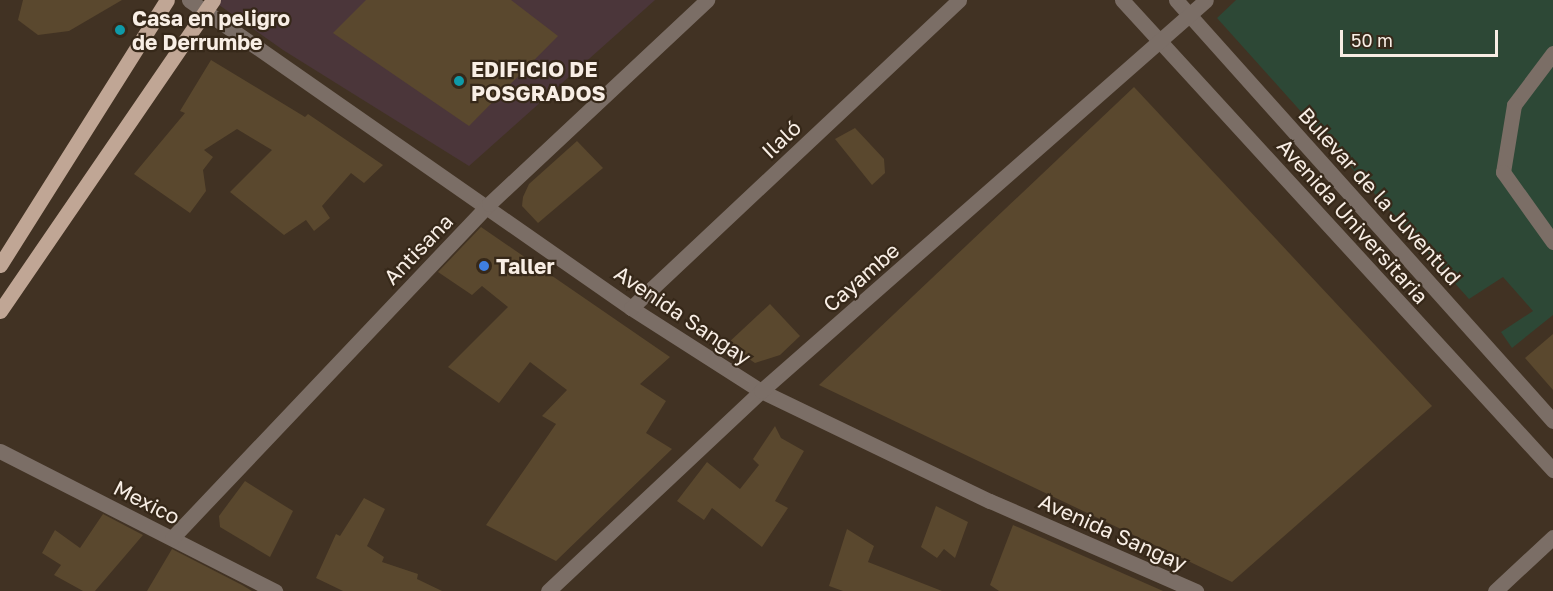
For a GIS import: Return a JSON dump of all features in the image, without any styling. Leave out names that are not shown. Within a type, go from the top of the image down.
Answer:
[{"type":"main road","points":[[0,265],[167,0]]},
{"type":"main road","points":[[0,311],[100,158],[210,6]]},
{"type":"street","name":"Avenida Sangay","points":[[189,0],[210,6],[631,308],[761,392],[1196,591]]},
{"type":"street","name":"Antisana","points":[[172,538],[489,204],[706,0]]},
{"type":"street","name":"Ilaló","points":[[631,308],[959,0]]},
{"type":"street","name":"Avenida Universitaria","points":[[1122,0],[1553,470]]},
{"type":"street","name":"Bulevar de la Juventud","points":[[1176,0],[1553,421]]},
{"type":"street","name":"Cayambe","points":[[548,591],[761,392],[1206,0]]},
{"type":"street","points":[[1553,53],[1514,105],[1503,172],[1553,242]]},
{"type":"street","name":"Mexico","points":[[0,451],[275,591]]},
{"type":"street","points":[[1495,591],[1553,537]]},
{"type":"shaded area","points":[[221,0],[655,0],[469,166],[283,50],[219,5]]},
{"type":"green space","points":[[1236,0],[1553,0],[1553,315],[1512,348],[1501,332],[1533,311],[1503,277],[1469,299],[1217,18]]},
{"type":"building","points":[[23,0],[122,0],[69,31],[38,35],[18,20]]},
{"type":"building","name":"EDIFICIO DE POSGRADOS","points":[[366,0],[511,0],[558,36],[469,126],[333,33]]},
{"type":"building","points":[[211,60],[305,117],[308,114],[383,165],[364,183],[351,173],[322,206],[330,218],[314,231],[306,220],[284,235],[230,192],[272,150],[237,129],[204,150],[213,157],[203,170],[206,191],[190,213],[134,174],[185,113],[180,111]]},
{"type":"building","points":[[1134,87],[1432,406],[1232,582],[819,385]]},
{"type":"building","points":[[855,128],[884,159],[885,173],[872,185],[835,139]]},
{"type":"building","points":[[577,141],[603,168],[538,223],[522,206],[529,184]]},
{"type":"building","points":[[481,227],[670,357],[640,384],[666,401],[646,433],[672,449],[556,561],[486,525],[556,424],[542,416],[567,390],[530,362],[499,403],[448,367],[508,307],[482,286],[472,295],[438,272]]},
{"type":"building","points":[[770,304],[800,336],[780,355],[755,363],[727,344]]},
{"type":"building","points":[[1553,334],[1553,390],[1525,358]]},
{"type":"building","points":[[775,426],[781,438],[804,451],[775,501],[788,508],[762,547],[712,508],[704,520],[677,501],[707,462],[740,489],[759,465],[753,459]]},
{"type":"building","points":[[245,481],[293,511],[270,557],[220,527],[219,516]]},
{"type":"building","points":[[364,498],[385,509],[367,546],[384,557],[382,562],[418,574],[417,579],[442,591],[343,591],[316,578],[336,534],[340,536]]},
{"type":"building","points":[[936,506],[968,522],[955,558],[944,549],[937,558],[921,547]]},
{"type":"building","points":[[103,514],[143,535],[95,591],[83,591],[54,575],[61,565],[42,553],[55,530],[80,548]]},
{"type":"building","points":[[1013,525],[1163,591],[999,591],[990,585]]},
{"type":"building","points":[[847,529],[874,546],[868,562],[942,591],[843,591],[829,586]]},
{"type":"building","points":[[172,549],[242,585],[252,591],[147,591]]},
{"type":"place","name":"Casa en peligro de Derrumbe","points":[[120,30]]},
{"type":"place","name":"EDIFICIO DE POSGRADOS","points":[[459,81]]},
{"type":"place","name":"Taller","points":[[484,266]]}]
